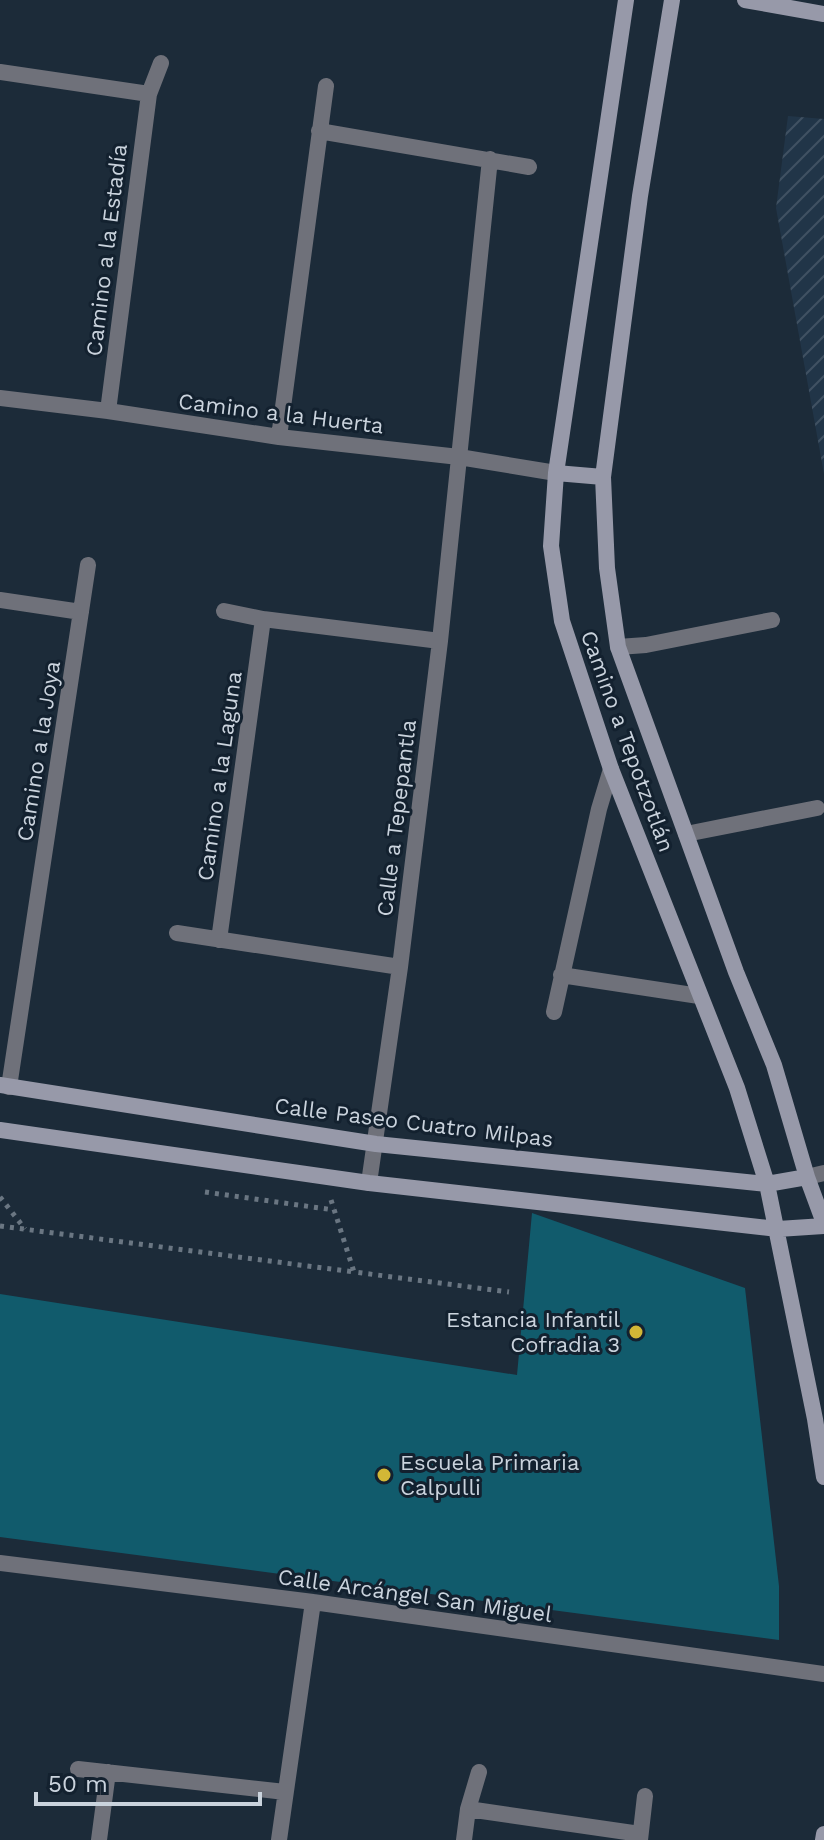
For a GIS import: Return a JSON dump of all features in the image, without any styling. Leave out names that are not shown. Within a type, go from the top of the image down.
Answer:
[{"type":"main road","name":"Camino a Tepotzotlán","points":[[626,0],[556,473],[551,546],[562,621],[611,769],[737,1088],[767,1184],[824,1477]]},
{"type":"main road","name":"Camino a Tepotzotlán","points":[[672,0],[640,196],[603,477],[607,568],[618,647],[816,1175],[824,1225]]},
{"type":"main road","points":[[745,0],[824,14]]},
{"type":"main road","points":[[556,473],[603,477]]},
{"type":"main road","name":"Calle Paseo Cuatro Milpas","points":[[5,1086],[376,1144],[767,1184],[816,1175]]},
{"type":"main road","points":[[0,1130],[369,1183],[778,1229],[824,1225]]},
{"type":"main road","points":[[823,1840],[824,1834]]},
{"type":"street","name":"Camino a la Estadía","points":[[108,411],[149,94],[161,63]]},
{"type":"street","points":[[0,72],[149,94]]},
{"type":"street","points":[[279,437],[326,86]]},
{"type":"street","points":[[319,131],[529,167]]},
{"type":"street","name":"Calle a Tepepantla","points":[[369,1183],[400,967],[440,641],[490,159]]},
{"type":"street","name":"Camino a la Huerta","points":[[0,398],[279,437],[459,457],[556,473]]},
{"type":"street","name":"Camino a la Joya","points":[[5,1086],[88,565]]},
{"type":"street","points":[[0,600],[81,612]]},
{"type":"street","points":[[224,611],[263,619],[440,641]]},
{"type":"street","name":"Camino a la Laguna","points":[[219,940],[263,619]]},
{"type":"street","points":[[618,647],[646,645],[772,620]]},
{"type":"street","points":[[554,1012],[599,809],[611,769]]},
{"type":"street","points":[[686,834],[817,808]]},
{"type":"street","points":[[177,933],[400,967]]},
{"type":"street","points":[[561,975],[699,996]]},
{"type":"street","name":"Calle Arcángel San Miguel","points":[[0,1563],[313,1602],[824,1674]]},
{"type":"street","points":[[279,1840],[313,1602]]},
{"type":"street","points":[[78,1769],[285,1792]]},
{"type":"street","points":[[99,1840],[108,1772]]},
{"type":"street","points":[[464,1840],[468,1809],[479,1772]]},
{"type":"street","points":[[468,1809],[640,1837],[645,1796]]},
{"type":"path","points":[[323,1176],[354,1272]]},
{"type":"path","points":[[205,1192],[334,1210]]},
{"type":"path","points":[[0,1197],[25,1229]]},
{"type":"path","points":[[0,1226],[509,1292]]},
{"type":"shaded area","points":[[788,116],[824,119],[824,474],[776,208]]},
{"type":"building","name":"Escuela Primaria Calpulli","points":[[532,1213],[745,1288],[779,1586],[779,1640],[0,1537],[0,1294],[517,1375]]},
{"type":"place","name":"Estancia Infantil Cofradia 3","points":[[636,1332]]},
{"type":"place","name":"Escuela Primaria Calpulli","points":[[384,1475]]}]
